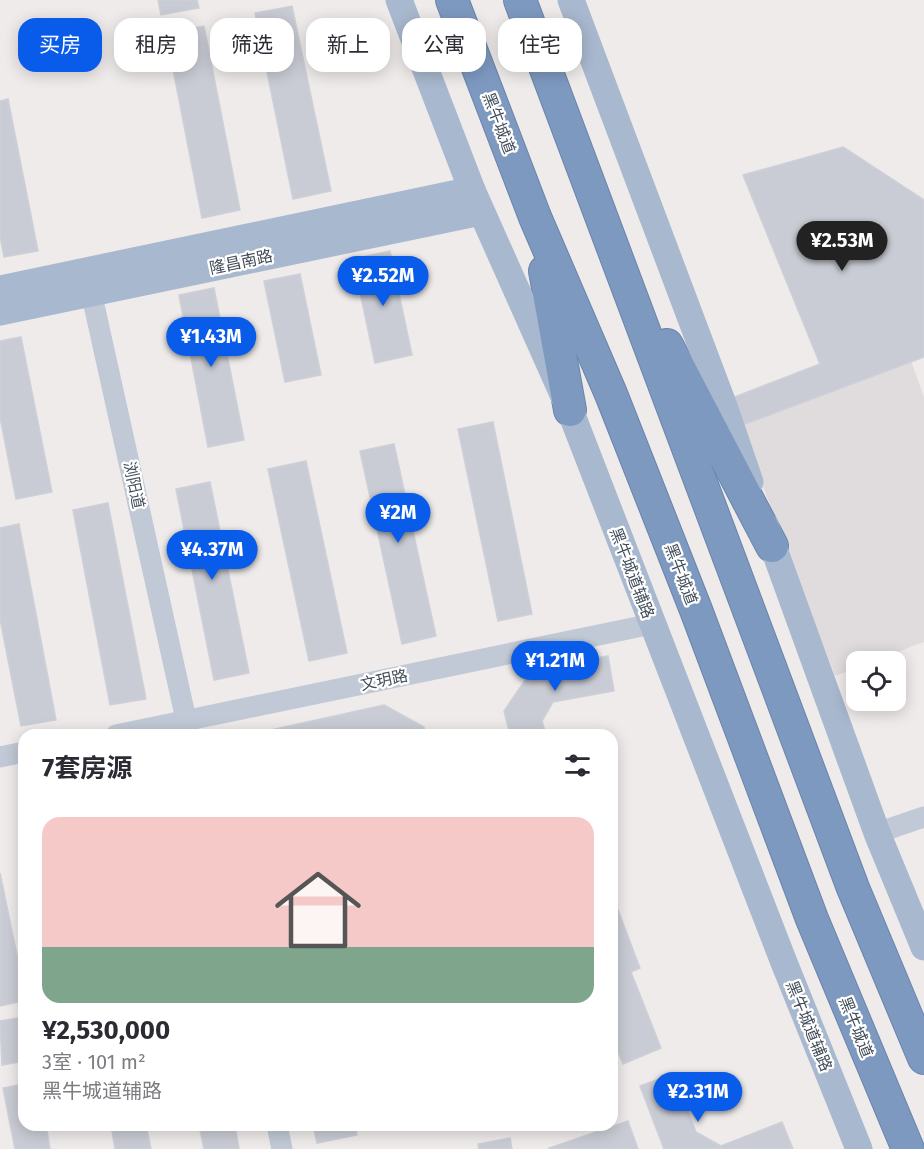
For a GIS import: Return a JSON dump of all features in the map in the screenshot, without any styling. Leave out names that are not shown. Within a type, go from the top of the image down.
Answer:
[{"type":"highway","name":"黑牛城道","points":[[452,0],[535,217],[611,394],[696,610],[812,919],[908,1149]]},
{"type":"highway","points":[[520,0],[853,888],[924,1058]]},
{"type":"highway","points":[[535,217],[570,410]]},
{"type":"highway","points":[[605,224],[772,546]]},
{"type":"main road","name":"黑牛城道辅路","points":[[399,0],[476,201],[570,410],[859,1149]]},
{"type":"main road","points":[[571,0],[725,409],[772,546],[877,833],[924,947]]},
{"type":"main road","name":"隆昌南路","points":[[0,312],[89,282],[476,201]]},
{"type":"main road","name":"隆昌南路","points":[[0,289],[89,282]]},
{"type":"street","name":"浏阳道","points":[[89,282],[188,728]]},
{"type":"street","name":"文玥路","points":[[188,728],[652,624]]},
{"type":"street","points":[[0,757],[18,753]]},
{"type":"street","points":[[877,833],[924,817]]},
{"type":"street","points":[[278,1131],[282,1149]]},
{"type":"shaded area","points":[[911,361],[924,397],[924,642],[900,651],[846,651],[846,672],[835,676],[740,426]]},
{"type":"building","points":[[158,0],[197,0],[199,8],[161,15]]},
{"type":"building","points":[[292,6],[331,191],[293,199],[267,72],[294,72],[294,18],[256,18],[255,13]]},
{"type":"building","points":[[204,26],[210,57],[210,72],[213,72],[240,210],[202,218],[174,72],[198,72],[198,27]]},
{"type":"building","points":[[8,99],[38,251],[4,257],[0,236],[0,101]]},
{"type":"building","points":[[843,147],[924,200],[924,357],[740,426],[732,398],[820,364],[743,175]]},
{"type":"building","points":[[390,251],[412,355],[375,363],[353,259]]},
{"type":"building","points":[[300,274],[321,375],[285,382],[264,281]]},
{"type":"building","points":[[214,288],[244,440],[208,447],[179,295]]},
{"type":"building","points":[[21,337],[52,492],[16,499],[0,417],[0,341]]},
{"type":"building","points":[[493,422],[532,614],[498,621],[458,429]]},
{"type":"building","points":[[394,444],[436,636],[402,644],[360,451]]},
{"type":"building","points":[[306,461],[347,653],[309,661],[268,469]]},
{"type":"building","points":[[210,482],[249,673],[214,680],[176,489]]},
{"type":"building","points":[[108,503],[146,699],[110,705],[73,510]]},
{"type":"building","points":[[19,524],[56,720],[21,726],[0,619],[0,528]]},
{"type":"building","points":[[608,656],[614,691],[553,702],[542,721],[544,729],[508,729],[504,711],[532,670]]},
{"type":"building","points":[[384,705],[424,729],[276,729]]},
{"type":"building","points":[[0,873],[18,960],[18,1002],[0,1006]]},
{"type":"building","points":[[618,910],[640,968],[631,972],[661,1048],[623,1064],[618,1051]]},
{"type":"building","points":[[18,1018],[18,1062],[2,1065],[0,1021]]},
{"type":"building","points":[[673,1074],[696,1132],[721,1146],[782,1122],[793,1149],[664,1149],[640,1086]]},
{"type":"building","points":[[18,1085],[18,1131],[47,1131],[50,1149],[15,1149],[3,1088]]},
{"type":"building","points":[[628,1121],[638,1149],[549,1148],[599,1131],[618,1131],[618,1124]]},
{"type":"building","points":[[112,1131],[147,1131],[151,1149],[115,1149]]},
{"type":"building","points":[[200,1131],[236,1131],[239,1149],[204,1149]]},
{"type":"building","points":[[314,1131],[356,1131],[357,1135],[317,1143]]},
{"type":"building","points":[[510,1138],[512,1149],[479,1149],[478,1144]]}]
